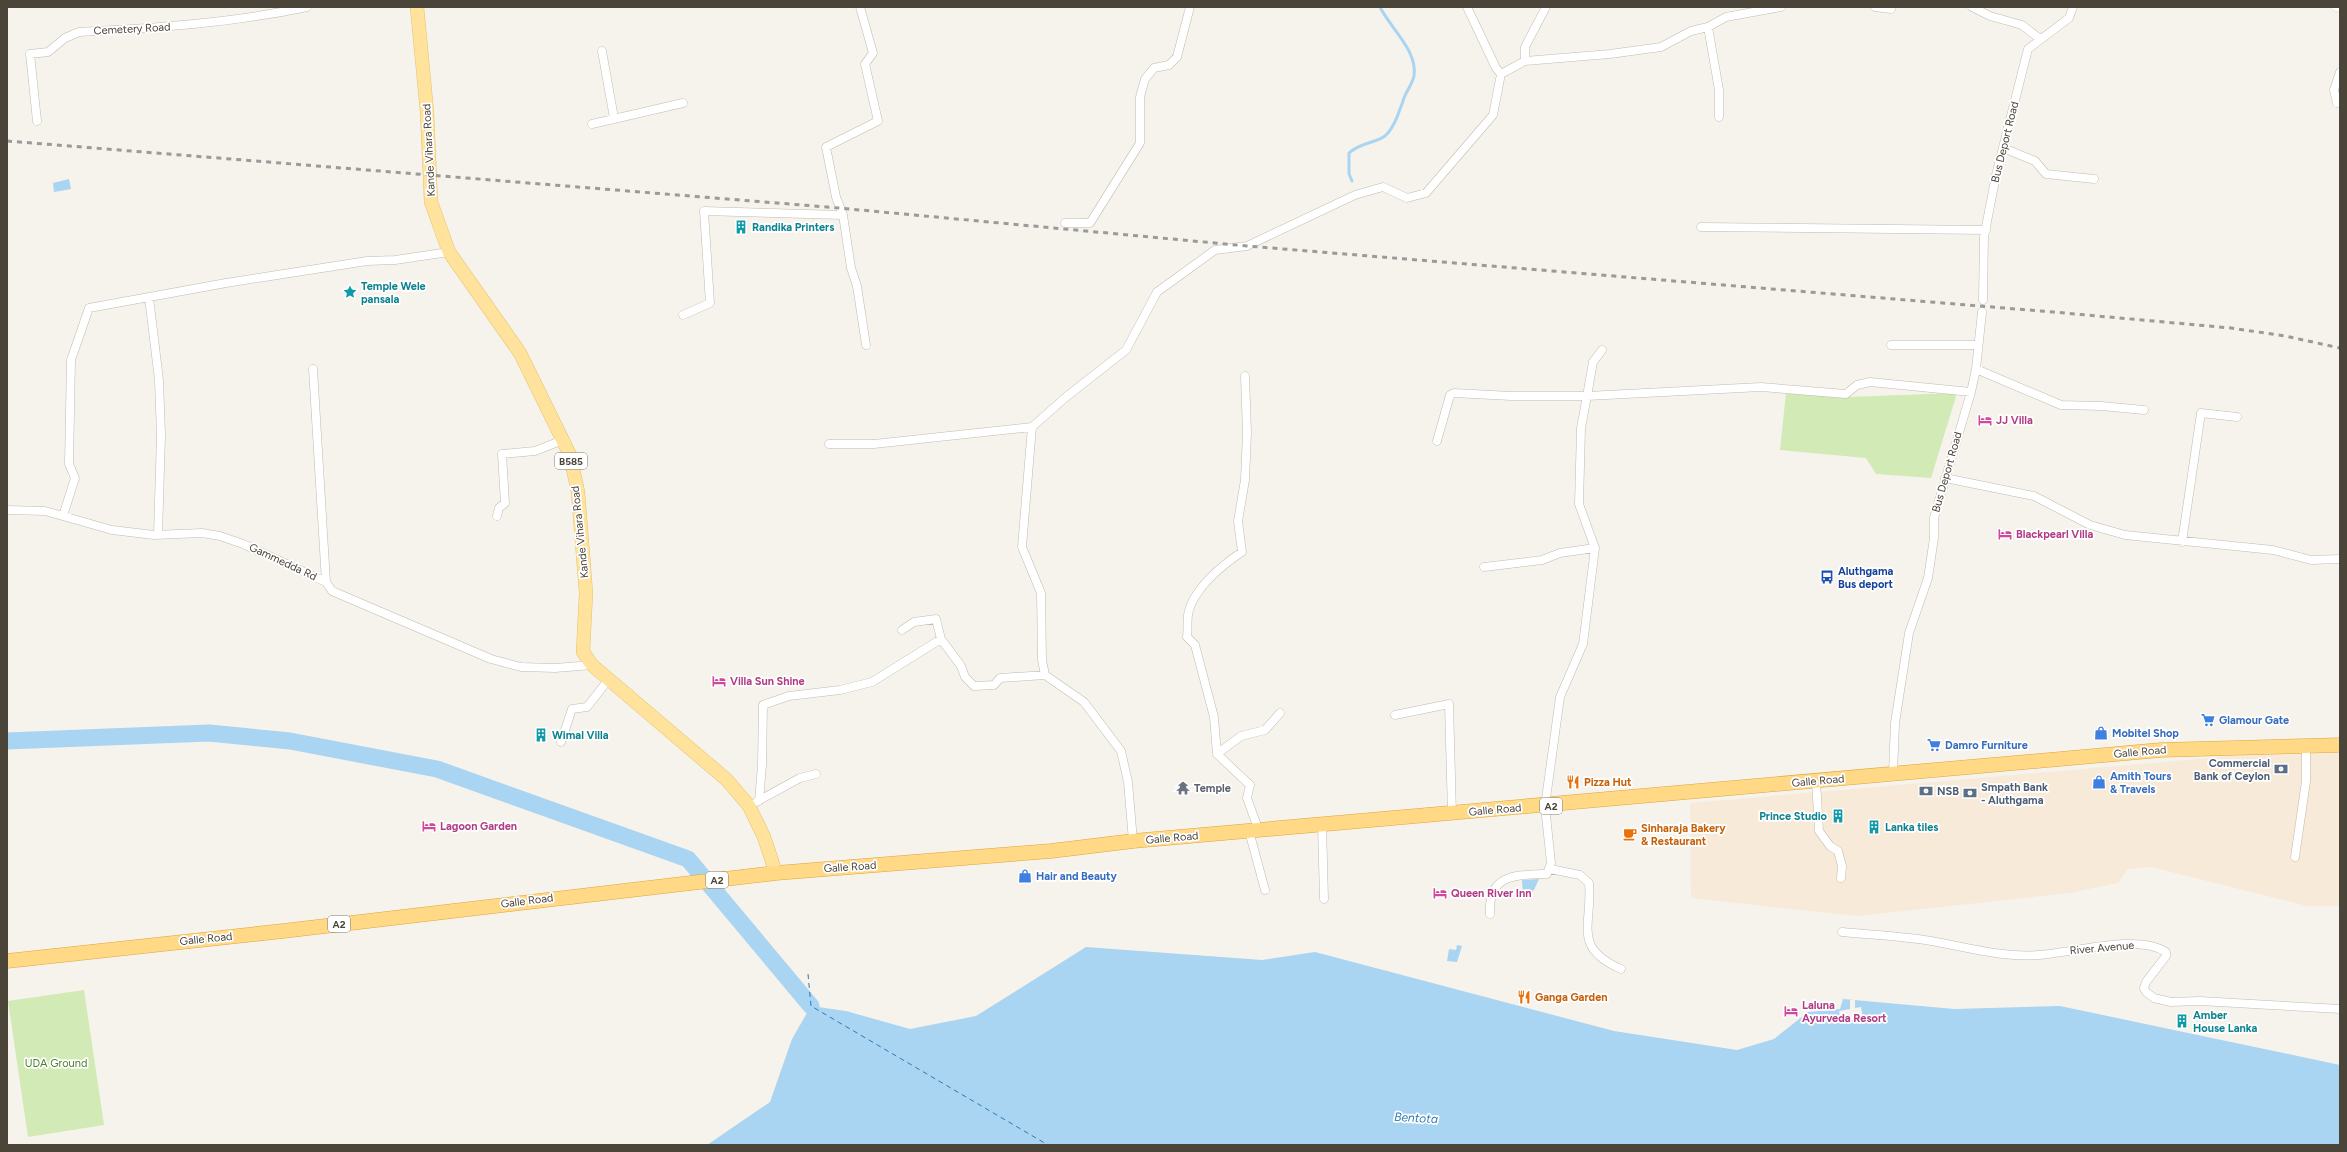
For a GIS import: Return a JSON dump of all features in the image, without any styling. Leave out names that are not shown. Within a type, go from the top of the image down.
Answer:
[{"type":"highway","name":"Galle Road","points":[[7,961],[283,931],[769,874],[1051,851],[1132,841],[1545,806],[1893,773],[2161,750],[2340,745]]},
{"type":"main road","name":"Kande Vihara Road","points":[[417,7],[427,112],[432,202],[449,252],[520,353],[570,455],[578,492],[586,593],[583,652],[592,665],[754,803],[764,837],[769,874]]},
{"type":"street","name":"Cemetery Road","points":[[37,121],[30,54],[48,52],[65,38],[79,32],[188,26],[264,16],[307,7]]},
{"type":"street","points":[[860,7],[873,54],[865,64],[878,121],[826,146],[836,197],[843,215],[851,268],[857,286],[866,346]]},
{"type":"street","points":[[1065,223],[1090,223],[1140,143],[1140,97],[1145,79],[1154,68],[1169,65],[1177,57],[1190,7]]},
{"type":"street","points":[[1467,7],[1496,68],[1501,74]]},
{"type":"street","points":[[1525,61],[1525,47],[1546,7]]},
{"type":"street","points":[[1501,74],[1525,61],[1610,54],[1662,47],[1691,31],[1708,27],[1738,10],[1781,7]]},
{"type":"street","points":[[1875,7],[1891,8]]},
{"type":"street","points":[[1972,7],[1990,16],[2022,25],[2040,39]]},
{"type":"street","name":"Bus Deport Road","points":[[1983,300],[1986,230],[2003,148],[2028,50],[2040,39],[2069,18],[2074,7]]},
{"type":"street","points":[[2336,7],[2340,8]]},
{"type":"street","points":[[1708,27],[1719,90],[1719,117]]},
{"type":"street","points":[[602,51],[614,118]]},
{"type":"street","points":[[2337,103],[2334,90],[2340,72]]},
{"type":"street","points":[[829,444],[874,444],[1032,428],[1066,397],[1126,350],[1157,292],[1215,250],[1247,246],[1355,195],[1383,187],[1407,198],[1426,193],[1493,115],[1501,74]]},
{"type":"street","points":[[592,124],[683,103]]},
{"type":"street","points":[[2003,148],[2035,161],[2046,174],[2094,179]]},
{"type":"street","points":[[683,315],[710,303],[704,211],[843,215]]},
{"type":"street","points":[[1701,227],[1986,230]]},
{"type":"street","points":[[63,516],[75,478],[69,464],[71,360],[89,308],[226,283],[367,261],[395,260],[449,252]]},
{"type":"street","points":[[149,298],[159,380],[161,435],[158,535]]},
{"type":"street","name":"Bus Deport Road","points":[[1893,773],[1895,723],[1909,633],[1922,602],[1928,578],[1934,538],[1934,518],[1971,392],[1976,369],[1977,345],[1982,312]]},
{"type":"street","points":[[1891,345],[1977,345]]},
{"type":"street","points":[[1490,914],[1491,892],[1496,884],[1510,877],[1547,874],[1550,869],[1551,863],[1545,806],[1560,698],[1583,644],[1595,548],[1579,504],[1581,428],[1593,362],[1602,350]]},
{"type":"street","points":[[313,369],[326,582]]},
{"type":"street","points":[[1976,369],[2061,405],[2102,406],[2144,410]]},
{"type":"street","points":[[1245,376],[1247,433],[1244,494],[1238,520],[1242,552],[1222,565],[1209,579],[1196,597],[1188,614],[1187,637],[1195,645],[1214,717],[1216,754],[1250,785],[1247,798],[1264,890]]},
{"type":"street","points":[[1437,441],[1450,395],[1454,393],[1511,396],[1587,396],[1761,387],[1846,394],[1857,385],[1870,382],[1971,392]]},
{"type":"street","points":[[2182,542],[2201,413],[2237,418]]},
{"type":"street","points":[[1032,428],[1022,548],[1041,593],[1042,660],[1045,675]]},
{"type":"street","points":[[497,516],[499,508],[505,504],[502,454],[535,452],[563,440]]},
{"type":"street","points":[[1945,478],[2034,496],[2090,525],[2125,535],[2272,550],[2311,560],[2340,559]]},
{"type":"street","name":"Gammedda Rd","points":[[7,510],[45,511],[112,530],[158,535],[202,533],[220,536],[243,544],[326,582],[332,591],[491,659],[521,667],[555,668],[592,665]]},
{"type":"street","points":[[1484,567],[1542,560],[1560,553],[1595,548]]},
{"type":"street","points":[[902,630],[914,622],[936,619],[942,639],[961,666],[965,677],[974,686],[994,685],[1000,678],[1045,675],[1084,702],[1121,751],[1128,782],[1132,841]]},
{"type":"street","points":[[754,803],[762,765],[763,706],[789,696],[840,690],[872,682],[942,639]]},
{"type":"street","points":[[561,742],[572,709],[587,707],[609,679]]},
{"type":"street","points":[[1395,715],[1449,704],[1452,814]]},
{"type":"street","points":[[1216,754],[1241,736],[1265,730],[1280,713]]},
{"type":"street","points":[[2295,857],[2306,781],[2306,746]]},
{"type":"street","points":[[754,803],[800,778],[816,774]]},
{"type":"street","points":[[1816,781],[1819,831],[1830,846],[1838,851],[1842,866],[1841,878]]},
{"type":"street","points":[[1322,825],[1324,899]]},
{"type":"street","points":[[1550,869],[1580,875],[1589,883],[1588,939],[1596,954],[1604,962],[1620,969]]},
{"type":"street","name":"River Avenue","points":[[1842,932],[1928,941],[2000,953],[2039,956],[2100,947],[2146,945],[2162,949],[2166,952],[2166,956],[2146,982],[2144,988],[2146,992],[2154,998],[2172,1002],[2200,1001],[2340,1009]]},
{"type":"shaded area","points":[[2340,753],[2340,906],[2307,906],[2151,867],[2128,869],[2118,883],[2070,893],[1857,916],[1691,898],[1690,803],[2233,756]]},
{"type":"green space","points":[[1786,393],[1847,397],[1957,393],[1931,478],[1876,474],[1866,458],[1780,450]]},
{"type":"green space","name":"UDA Ground","points":[[84,990],[104,1125],[28,1137],[8,1001]]},
{"type":"water","points":[[69,179],[71,189],[54,192],[53,183]]},
{"type":"water","points":[[1539,879],[1534,890],[1523,895],[1522,880]]},
{"type":"water","points":[[1457,945],[1462,946],[1457,962],[1447,961],[1449,949],[1456,950]]},
{"type":"water","name":"Bentota","points":[[1086,947],[1262,960],[1315,952],[1614,1031],[1737,1050],[1774,1039],[1808,1012],[1840,1009],[1843,999],[1954,1009],[2060,1006],[2340,1065],[2340,1145],[707,1145],[770,1102],[792,1039],[811,1006],[846,1011],[910,1029],[976,1016]]},
{"type":"pier","points":[[1850,1000],[1855,1000],[1855,1008],[1861,1007],[1863,1018],[1841,1022],[1839,1011],[1850,1009]]},
{"type":"waterway","points":[[1352,181],[1349,174],[1349,153],[1358,147],[1385,136],[1388,133],[1396,120],[1414,76],[1414,67],[1408,49],[1380,7]]},
{"type":"waterway","points":[[7,741],[209,733],[290,741],[437,769],[688,859],[811,1006]]},
{"type":"ferry route","points":[[808,974],[811,1006],[1048,1145]]},
{"type":"railway","points":[[7,141],[839,208],[1247,246],[2053,312],[2231,328],[2285,336],[2340,348]]},
{"type":"place","name":"Randika Printers","points":[[741,227]]},
{"type":"place","name":"Temple Wele pansala","points":[[350,292]]},
{"type":"place","name":"JJ Villa","points":[[1985,420]]},
{"type":"place","name":"Blackpearl Villa","points":[[2005,534]]},
{"type":"place","name":"Aluthgama Bus deport","points":[[1827,577]]},
{"type":"place","name":"Villa Sun Shine","points":[[719,681]]},
{"type":"place","name":"Glamour Gate","points":[[2208,720]]},
{"type":"place","name":"Mobitel Shop","points":[[2101,733]]},
{"type":"place","name":"Wimal Villa","points":[[541,735]]},
{"type":"place","name":"Damro Furniture","points":[[1934,745]]},
{"type":"place","name":"Commercial Bank of Ceylon","points":[[2281,769]]},
{"type":"place","name":"Pizza Hut","points":[[1573,782]]},
{"type":"place","name":"Amith Tours & Travels","points":[[2099,782]]},
{"type":"place","name":"Temple","points":[[1183,788]]},
{"type":"place","name":"NSB","points":[[1926,791]]},
{"type":"place","name":"Smpath Bank - Aluthgama","points":[[1970,793]]},
{"type":"place","name":"Prince Studio","points":[[1838,816]]},
{"type":"place","name":"Lagoon Garden","points":[[429,826]]},
{"type":"place","name":"Lanka tiles","points":[[1874,827]]},
{"type":"place","name":"Sinharaja Bakery & Restaurant","points":[[1630,834]]},
{"type":"place","name":"Hair and Beauty","points":[[1025,876]]},
{"type":"place","name":"Queen River Inn","points":[[1440,893]]},
{"type":"place","name":"Ganga Garden","points":[[1524,997]]},
{"type":"place","name":"Laluna Ayurveda Resort","points":[[1791,1011]]},
{"type":"place","name":"Amber House Lanka","points":[[2182,1021]]}]
